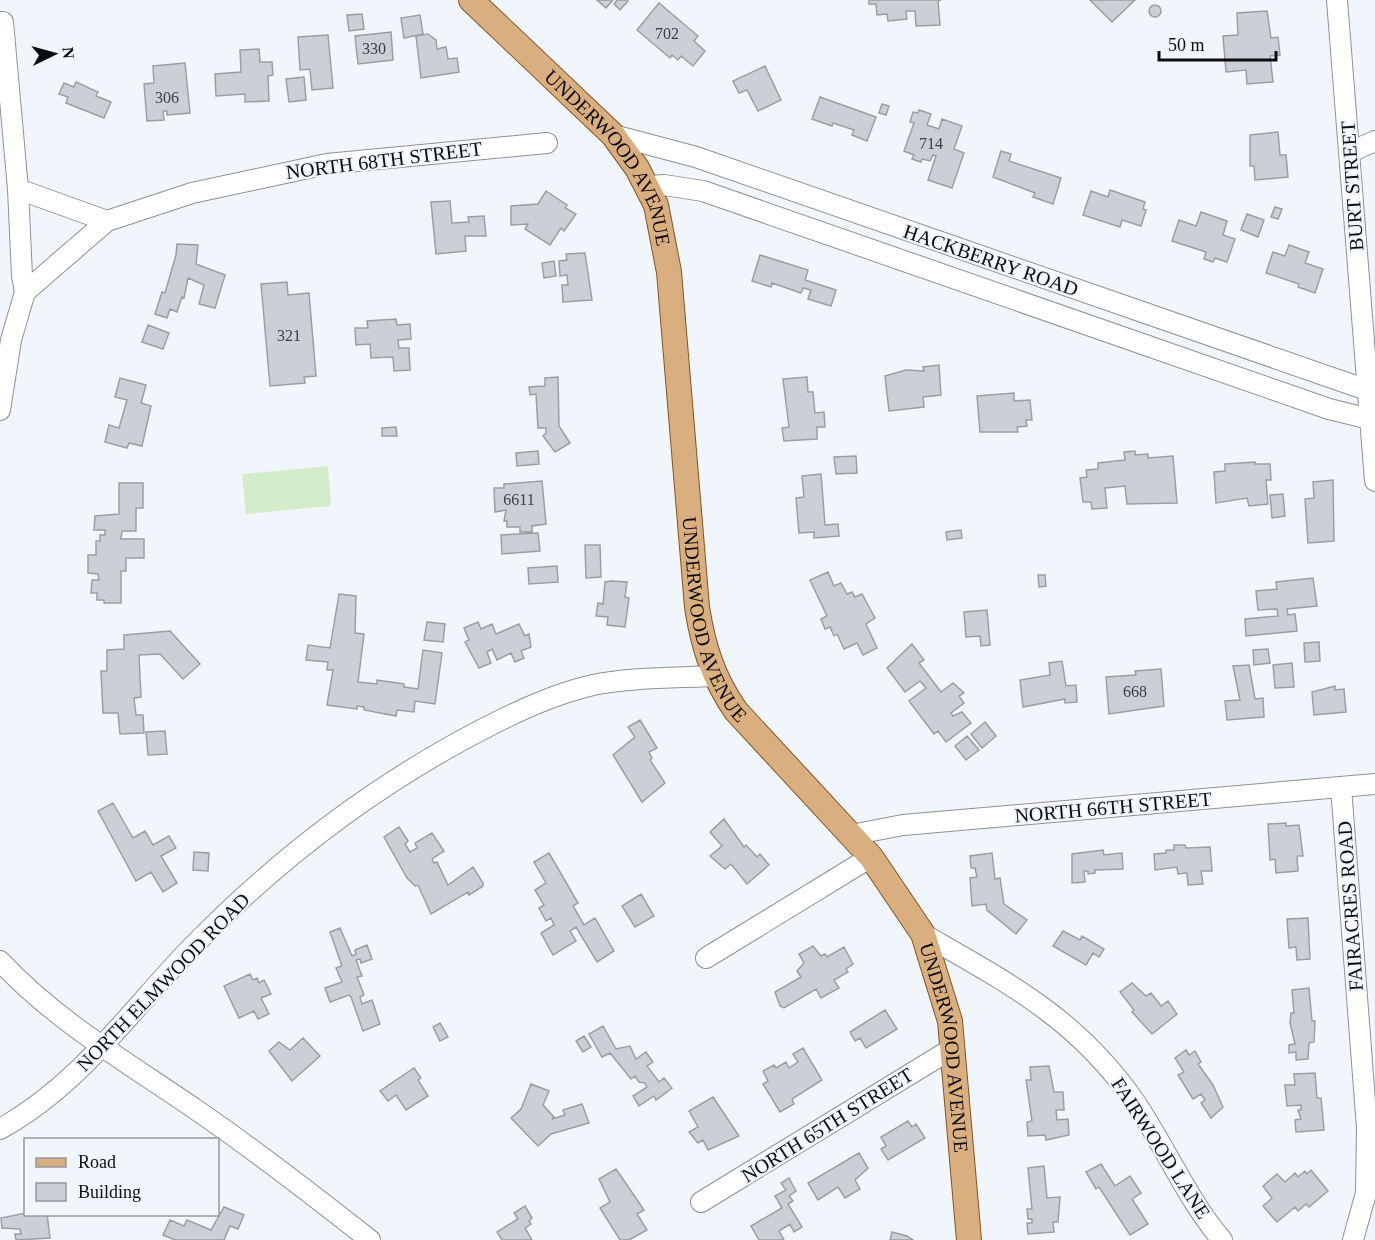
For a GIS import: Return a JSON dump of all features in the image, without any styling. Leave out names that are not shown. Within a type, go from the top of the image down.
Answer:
[{"type":"main road","name":"UNDERWOOD AVENUE","points":[[471,0],[613,135],[648,186],[661,221],[668,262],[697,607],[702,636],[715,676],[736,711],[871,856],[923,934],[947,1006],[953,1048],[969,1240]]},
{"type":"street","name":"BURT STREET","points":[[1337,0],[1375,481]]},
{"type":"street","points":[[0,410],[10,346],[25,292],[3,22]]},
{"type":"street","name":"HACKBERRY ROAD","points":[[613,135],[696,157],[1367,390]]},
{"type":"street","points":[[1350,152],[1375,141]]},
{"type":"street","name":"NORTH 68TH STREET","points":[[107,221],[192,193],[327,164],[547,143]]},
{"type":"street","name":"HACKBERRY ROAD","points":[[648,186],[664,185],[703,191],[1329,409],[1370,419]]},
{"type":"street","points":[[18,189],[107,221]]},
{"type":"street","points":[[25,292],[45,276],[66,254],[107,221]]},
{"type":"street","points":[[902,261],[911,232]]},
{"type":"street","points":[[1128,340],[1137,311]]},
{"type":"street","name":"NORTH ELMWOOD ROAD","points":[[0,1129],[56,1091],[101,1046],[186,953],[238,902],[317,836],[418,764],[506,717],[563,693],[617,681],[715,676]]},
{"type":"street","name":"NORTH 66TH STREET","points":[[851,835],[903,825],[1375,784]]},
{"type":"street","name":"FAIRACRES ROAD","points":[[1341,787],[1368,1128],[1366,1193],[1353,1240]]},
{"type":"street","points":[[706,958],[871,856]]},
{"type":"street","name":"FAIRWOOD LANE","points":[[923,934],[1045,1008],[1088,1044],[1136,1103],[1222,1240]]},
{"type":"street","points":[[0,961],[22,985],[101,1046],[288,1176],[370,1240]]},
{"type":"street","name":"NORTH 65TH STREET","points":[[702,1202],[953,1048]]},
{"type":"green space","points":[[328,466],[331,506],[246,514],[242,474]]},
{"type":"building","points":[[597,0],[613,0],[606,8]]},
{"type":"building","points":[[617,0],[628,1],[620,10],[614,4]]},
{"type":"building","points":[[869,0],[941,0],[938,1],[940,25],[916,26],[915,11],[906,11],[907,19],[888,21],[887,14],[877,15],[876,4],[869,4]]},
{"type":"building","points":[[1090,0],[1135,0],[1112,22]]},
{"type":"building","points":[[659,3],[698,36],[694,41],[705,51],[693,66],[681,56],[678,60],[672,55],[670,58],[637,30]]},
{"type":"building","points":[[1155,5],[1161,11],[1155,17],[1149,11]]},
{"type":"building","points":[[1267,11],[1271,38],[1278,37],[1280,55],[1270,56],[1273,82],[1247,84],[1246,70],[1226,72],[1223,36],[1238,35],[1237,13]]},
{"type":"building","points":[[362,14],[364,29],[349,31],[347,15]]},
{"type":"building","points":[[420,15],[423,34],[404,38],[401,18]]},
{"type":"building","points":[[391,32],[393,60],[358,64],[355,36]]},
{"type":"building","points":[[428,34],[436,40],[437,49],[446,47],[448,59],[457,58],[459,72],[421,78],[416,36]]},
{"type":"building","points":[[328,35],[333,88],[312,90],[310,69],[300,70],[298,37]]},
{"type":"building","points":[[259,49],[260,62],[272,62],[273,75],[268,76],[269,101],[245,102],[245,94],[216,96],[215,74],[241,72],[240,50]]},
{"type":"building","points":[[185,63],[190,113],[167,115],[167,111],[163,111],[164,120],[147,121],[144,84],[154,83],[153,66]]},
{"type":"building","points":[[765,66],[781,100],[758,111],[747,90],[739,93],[733,81]]},
{"type":"building","points":[[304,77],[306,100],[289,102],[286,79]]},
{"type":"building","points":[[76,82],[98,92],[96,96],[111,102],[104,118],[66,103],[68,97],[59,94],[64,83],[74,87]]},
{"type":"building","points":[[820,97],[876,117],[867,141],[852,135],[854,130],[812,119]]},
{"type":"building","points":[[882,104],[889,106],[886,115],[879,113]]},
{"type":"building","points":[[919,110],[931,114],[927,125],[939,129],[942,119],[962,126],[954,149],[964,153],[952,188],[928,180],[936,156],[933,155],[930,161],[922,159],[921,162],[912,159],[914,155],[904,151],[914,123],[910,122],[913,112],[918,113]]},
{"type":"building","points":[[1278,132],[1280,155],[1286,155],[1288,177],[1255,180],[1254,166],[1250,166],[1250,135]]},
{"type":"building","points":[[1001,151],[1011,154],[1009,161],[1061,178],[1053,204],[1033,197],[1035,193],[993,177]]},
{"type":"building","points":[[1110,190],[1145,202],[1143,209],[1146,210],[1141,226],[1122,220],[1120,227],[1083,215],[1091,191],[1108,197]]},
{"type":"building","points":[[546,191],[567,205],[565,208],[576,214],[564,231],[561,228],[550,245],[525,229],[528,224],[511,225],[511,206],[538,204]]},
{"type":"building","points":[[450,201],[452,223],[469,222],[468,217],[484,216],[486,236],[465,236],[466,251],[436,254],[431,202]]},
{"type":"building","points":[[1275,207],[1282,209],[1278,219],[1271,217]]},
{"type":"building","points":[[1201,212],[1227,221],[1223,235],[1235,239],[1227,262],[1215,258],[1213,262],[1204,259],[1206,252],[1172,241],[1179,220],[1196,226]]},
{"type":"building","points":[[1247,214],[1264,220],[1258,237],[1241,230]]},
{"type":"building","points":[[177,244],[198,245],[196,264],[225,275],[215,308],[199,304],[204,285],[188,278],[184,298],[182,297],[177,312],[170,309],[167,318],[155,314],[162,292],[165,293]]},
{"type":"building","points":[[1289,245],[1309,252],[1305,263],[1323,269],[1315,293],[1298,287],[1299,284],[1266,273],[1273,252],[1285,256]]},
{"type":"building","points":[[585,253],[592,300],[563,302],[562,285],[568,285],[567,275],[560,276],[559,261],[567,260],[566,254]]},
{"type":"building","points":[[760,255],[808,270],[805,280],[836,290],[831,306],[808,299],[811,290],[803,288],[801,293],[772,283],[771,287],[752,281]]},
{"type":"building","points":[[554,261],[556,276],[544,278],[542,263]]},
{"type":"building","points":[[287,282],[288,295],[309,293],[316,376],[304,377],[305,383],[270,386],[261,284]]},
{"type":"building","points":[[396,319],[397,325],[410,324],[411,339],[398,340],[399,348],[409,348],[410,370],[394,371],[393,357],[371,358],[370,344],[356,345],[355,328],[368,328],[367,321]]},
{"type":"building","points":[[148,325],[169,333],[163,349],[142,342]]},
{"type":"building","points":[[939,365],[941,395],[923,397],[924,407],[889,411],[885,376],[906,370],[924,371],[923,367]]},
{"type":"building","points":[[558,377],[559,426],[570,443],[555,452],[543,436],[546,428],[538,428],[536,394],[530,395],[529,387],[545,386],[545,378]]},
{"type":"building","points":[[807,377],[808,392],[813,392],[815,413],[824,412],[825,427],[817,427],[817,439],[784,441],[782,428],[789,427],[783,379]]},
{"type":"building","points":[[120,378],[146,385],[141,403],[151,406],[142,446],[129,443],[127,448],[105,442],[109,425],[119,428],[127,400],[115,397]]},
{"type":"building","points":[[1014,393],[1014,401],[1030,400],[1032,420],[1026,420],[1027,426],[1017,427],[1018,432],[980,432],[977,396]]},
{"type":"building","points":[[396,427],[397,436],[382,436],[382,428]]},
{"type":"building","points":[[538,451],[539,464],[517,466],[516,453]]},
{"type":"building","points":[[1135,451],[1135,455],[1148,454],[1148,458],[1173,456],[1177,503],[1127,504],[1125,486],[1105,488],[1107,508],[1092,509],[1091,502],[1083,502],[1080,478],[1087,477],[1086,470],[1098,469],[1098,463],[1125,460],[1124,452]]},
{"type":"building","points":[[856,456],[857,473],[836,474],[834,457]]},
{"type":"building","points":[[1255,462],[1255,464],[1270,464],[1271,480],[1266,480],[1268,504],[1249,506],[1247,498],[1216,503],[1214,472],[1225,471],[1225,464]]},
{"type":"building","points":[[821,474],[825,525],[838,524],[839,536],[814,538],[814,532],[799,533],[796,498],[804,497],[802,476]]},
{"type":"building","points":[[1333,480],[1334,541],[1308,543],[1305,499],[1314,498],[1313,482]]},
{"type":"building","points":[[542,481],[546,524],[532,526],[532,532],[520,532],[520,527],[507,527],[507,521],[504,521],[506,510],[495,512],[494,488],[504,488],[504,484]]},
{"type":"building","points":[[119,483],[143,483],[143,508],[136,508],[136,531],[122,531],[121,539],[144,539],[144,558],[126,558],[126,571],[121,571],[121,603],[104,603],[104,600],[97,600],[97,593],[91,593],[92,580],[99,580],[98,574],[88,573],[88,555],[96,555],[96,541],[100,541],[100,535],[105,535],[105,530],[94,530],[95,516],[119,514]]},
{"type":"building","points":[[1283,494],[1285,516],[1272,518],[1270,495]]},
{"type":"building","points":[[961,530],[962,538],[947,540],[946,532]]},
{"type":"building","points":[[538,533],[540,551],[502,554],[501,535]]},
{"type":"building","points":[[585,545],[600,545],[601,577],[586,578]]},
{"type":"building","points":[[557,566],[558,582],[529,584],[528,568]]},
{"type":"building","points":[[828,572],[834,586],[841,583],[847,594],[852,592],[855,597],[862,594],[875,618],[866,624],[877,648],[863,655],[857,643],[844,649],[837,634],[834,636],[830,627],[825,629],[821,619],[827,616],[810,580]]},
{"type":"building","points":[[1038,575],[1045,575],[1046,586],[1039,587]]},
{"type":"building","points":[[1313,578],[1317,606],[1287,609],[1288,615],[1295,614],[1297,631],[1246,636],[1245,619],[1278,616],[1277,609],[1258,610],[1256,591],[1277,589],[1276,582]]},
{"type":"building","points":[[605,582],[627,582],[625,597],[629,598],[625,627],[607,625],[608,617],[596,616],[598,603],[603,604]]},
{"type":"building","points":[[339,594],[356,596],[355,633],[364,634],[358,682],[377,684],[377,680],[404,684],[404,687],[418,689],[423,650],[442,653],[435,704],[415,701],[414,712],[397,710],[396,716],[364,710],[364,707],[357,706],[357,709],[327,705],[333,670],[327,670],[328,662],[306,660],[308,645],[330,648]]},
{"type":"building","points":[[987,610],[990,645],[981,646],[980,636],[966,637],[964,612]]},
{"type":"building","points":[[427,622],[445,624],[443,642],[424,640]]},
{"type":"building","points":[[478,622],[481,629],[492,624],[496,634],[519,624],[525,636],[529,634],[531,647],[521,651],[524,658],[515,662],[511,653],[497,660],[492,649],[487,652],[491,663],[479,668],[465,642],[469,640],[464,628]]},
{"type":"building","points":[[170,631],[200,664],[183,679],[160,654],[139,655],[141,697],[134,698],[136,715],[143,715],[144,733],[120,734],[118,713],[103,713],[101,671],[107,671],[107,650],[124,649],[124,635]]},
{"type":"building","points":[[1319,642],[1320,661],[1305,662],[1304,643]]},
{"type":"building","points":[[912,644],[924,660],[919,663],[941,692],[953,683],[964,693],[959,696],[964,703],[951,713],[953,716],[962,712],[971,723],[946,742],[938,731],[934,734],[909,701],[926,688],[920,681],[905,692],[887,668]]},
{"type":"building","points":[[1268,649],[1270,663],[1254,665],[1253,650]]},
{"type":"building","points":[[1062,661],[1066,686],[1076,685],[1077,702],[1065,703],[1065,699],[1023,707],[1020,680],[1050,675],[1049,663]]},
{"type":"building","points":[[1292,663],[1294,687],[1275,688],[1273,665]]},
{"type":"building","points":[[1249,665],[1255,699],[1263,698],[1264,717],[1227,720],[1225,701],[1240,700],[1233,666]]},
{"type":"building","points":[[1161,669],[1164,706],[1109,714],[1106,677],[1136,675],[1135,671]]},
{"type":"building","points":[[1335,686],[1335,690],[1344,689],[1346,712],[1314,715],[1312,692]]},
{"type":"building","points":[[640,720],[657,748],[649,752],[652,758],[650,760],[665,783],[642,802],[613,755],[635,737],[628,727]]},
{"type":"building","points":[[985,722],[996,736],[982,748],[971,734]]},
{"type":"building","points":[[165,731],[167,754],[148,755],[146,732]]},
{"type":"building","points":[[967,736],[979,750],[966,760],[955,746]]},
{"type":"building","points":[[113,803],[133,838],[145,831],[153,845],[169,836],[176,848],[161,856],[177,883],[163,892],[151,872],[136,881],[98,811]]},
{"type":"building","points":[[724,819],[744,847],[746,845],[757,857],[760,854],[769,865],[747,884],[731,864],[725,869],[710,856],[722,846],[710,832]]},
{"type":"building","points":[[1286,823],[1286,826],[1299,825],[1303,856],[1297,856],[1298,871],[1276,873],[1275,859],[1270,860],[1268,824]]},
{"type":"building","points":[[399,827],[408,841],[405,844],[410,852],[417,848],[415,843],[432,833],[444,851],[432,859],[434,863],[437,862],[448,885],[473,867],[483,886],[469,895],[468,892],[431,914],[418,885],[415,886],[407,878],[384,837]]},
{"type":"building","points":[[1174,845],[1185,845],[1186,848],[1210,847],[1212,871],[1201,871],[1203,884],[1188,885],[1187,873],[1178,874],[1177,867],[1155,870],[1154,854],[1174,850]]},
{"type":"building","points":[[1103,850],[1104,855],[1122,853],[1123,869],[1095,870],[1095,873],[1088,874],[1088,871],[1084,871],[1085,882],[1072,883],[1072,854]]},
{"type":"building","points":[[194,852],[209,853],[208,871],[193,870]]},
{"type":"building","points":[[549,853],[578,903],[573,906],[584,925],[595,918],[614,951],[597,962],[576,927],[570,931],[576,941],[553,955],[541,933],[554,925],[551,918],[546,921],[539,908],[544,905],[535,890],[546,883],[534,862]]},
{"type":"building","points":[[992,853],[995,879],[1000,878],[1004,904],[1027,920],[1016,934],[987,910],[986,904],[972,906],[970,878],[977,877],[975,868],[971,868],[970,856]]},
{"type":"building","points":[[641,894],[654,916],[635,927],[622,906]]},
{"type":"building","points":[[1308,918],[1310,959],[1297,960],[1296,947],[1289,948],[1287,919]]},
{"type":"building","points":[[340,928],[352,956],[356,954],[355,950],[367,945],[372,959],[361,963],[360,959],[356,960],[362,976],[357,977],[364,995],[360,997],[362,1004],[372,1000],[380,1024],[363,1031],[351,997],[349,995],[330,1002],[325,988],[342,982],[336,968],[342,966],[330,932]]},
{"type":"building","points":[[1063,931],[1080,940],[1082,936],[1104,949],[1099,957],[1093,953],[1086,965],[1053,946]]},
{"type":"building","points":[[813,946],[821,956],[825,954],[827,957],[844,947],[853,964],[846,969],[848,972],[834,980],[839,988],[821,998],[816,989],[784,1008],[780,1006],[775,992],[801,977],[797,971],[804,963],[799,954]]},
{"type":"building","points":[[250,974],[253,980],[257,978],[259,983],[264,980],[271,994],[261,998],[269,1014],[258,1019],[254,1011],[239,1018],[224,986]]},
{"type":"building","points":[[1132,983],[1146,996],[1151,993],[1161,1006],[1168,1001],[1177,1014],[1152,1034],[1132,1012],[1134,1010],[1120,992]]},
{"type":"building","points":[[1309,988],[1312,1021],[1315,1021],[1314,1042],[1309,1043],[1308,1059],[1296,1060],[1296,1052],[1289,1053],[1289,1045],[1295,1044],[1290,1023],[1291,1013],[1294,1013],[1292,990]]},
{"type":"building","points":[[885,1010],[897,1029],[866,1048],[860,1038],[855,1041],[850,1032]]},
{"type":"building","points":[[440,1023],[448,1037],[440,1041],[433,1027]]},
{"type":"building","points":[[603,1026],[616,1049],[630,1046],[636,1059],[646,1052],[653,1062],[647,1066],[659,1082],[664,1078],[672,1088],[656,1100],[654,1096],[639,1106],[633,1096],[647,1087],[645,1083],[639,1082],[635,1076],[631,1079],[610,1053],[602,1057],[589,1034]]},
{"type":"building","points":[[584,1036],[591,1047],[583,1052],[576,1041]]},
{"type":"building","points":[[303,1038],[320,1056],[292,1081],[269,1051],[279,1042],[290,1050]]},
{"type":"building","points":[[803,1048],[822,1080],[792,1099],[794,1104],[780,1112],[763,1084],[768,1081],[763,1071],[774,1065],[776,1068],[786,1062],[789,1068],[798,1062],[793,1054]]},
{"type":"building","points":[[1186,1050],[1189,1055],[1195,1051],[1201,1062],[1198,1064],[1213,1085],[1223,1107],[1211,1118],[1201,1103],[1205,1100],[1201,1094],[1193,1099],[1178,1075],[1184,1072],[1175,1058]]},
{"type":"building","points":[[1049,1066],[1054,1092],[1063,1092],[1064,1110],[1056,1110],[1057,1120],[1068,1119],[1069,1135],[1046,1140],[1045,1135],[1028,1136],[1027,1122],[1032,1121],[1026,1080],[1031,1080],[1030,1067]]},
{"type":"building","points":[[414,1068],[428,1096],[406,1110],[396,1095],[388,1101],[380,1091]]},
{"type":"building","points":[[1315,1073],[1317,1098],[1321,1098],[1324,1130],[1296,1132],[1295,1120],[1301,1119],[1298,1110],[1301,1110],[1301,1105],[1287,1106],[1285,1085],[1295,1085],[1294,1074]]},
{"type":"building","points":[[531,1084],[549,1091],[543,1105],[554,1117],[552,1119],[565,1115],[563,1110],[582,1104],[589,1123],[551,1134],[538,1146],[511,1118],[521,1109]]},
{"type":"building","points":[[713,1097],[739,1136],[708,1150],[703,1140],[698,1143],[689,1132],[698,1127],[689,1111]]},
{"type":"building","points":[[908,1121],[912,1127],[916,1124],[925,1138],[888,1160],[881,1149],[886,1146],[881,1137]]},
{"type":"building","points":[[859,1153],[868,1168],[855,1180],[860,1189],[845,1198],[838,1187],[818,1200],[808,1183]]},
{"type":"building","points":[[1101,1164],[1115,1186],[1130,1176],[1141,1193],[1132,1199],[1148,1224],[1130,1235],[1099,1187],[1096,1189],[1086,1172]]},
{"type":"building","points":[[1044,1166],[1047,1198],[1060,1197],[1058,1222],[1053,1222],[1054,1232],[1028,1234],[1027,1223],[1032,1223],[1032,1219],[1028,1219],[1027,1209],[1032,1209],[1028,1168]]},
{"type":"building","points":[[616,1169],[644,1210],[637,1214],[647,1230],[629,1240],[620,1240],[600,1208],[610,1202],[599,1179]]},
{"type":"building","points":[[1311,1170],[1328,1191],[1309,1207],[1306,1204],[1298,1211],[1295,1207],[1277,1222],[1263,1206],[1272,1198],[1263,1186],[1277,1174],[1285,1182],[1295,1173],[1298,1177],[1305,1171],[1307,1174]]},
{"type":"building","points":[[789,1178],[796,1191],[789,1196],[793,1201],[788,1204],[802,1227],[794,1232],[790,1224],[779,1231],[784,1240],[759,1240],[751,1226],[782,1208],[775,1196],[786,1190],[781,1183]]},
{"type":"building","points":[[525,1206],[532,1218],[529,1221],[531,1224],[525,1228],[532,1240],[502,1240],[497,1232],[518,1219],[514,1213]]},
{"type":"building","points":[[224,1207],[244,1215],[238,1229],[230,1226],[224,1240],[175,1240],[163,1235],[170,1220],[184,1226],[187,1220],[211,1230]]},
{"type":"building","points":[[24,1213],[24,1216],[47,1216],[50,1238],[16,1240],[15,1234],[21,1234],[20,1229],[2,1228],[1,1218]]},
{"type":"building","points":[[892,1232],[907,1236],[913,1240],[890,1240]]}]
